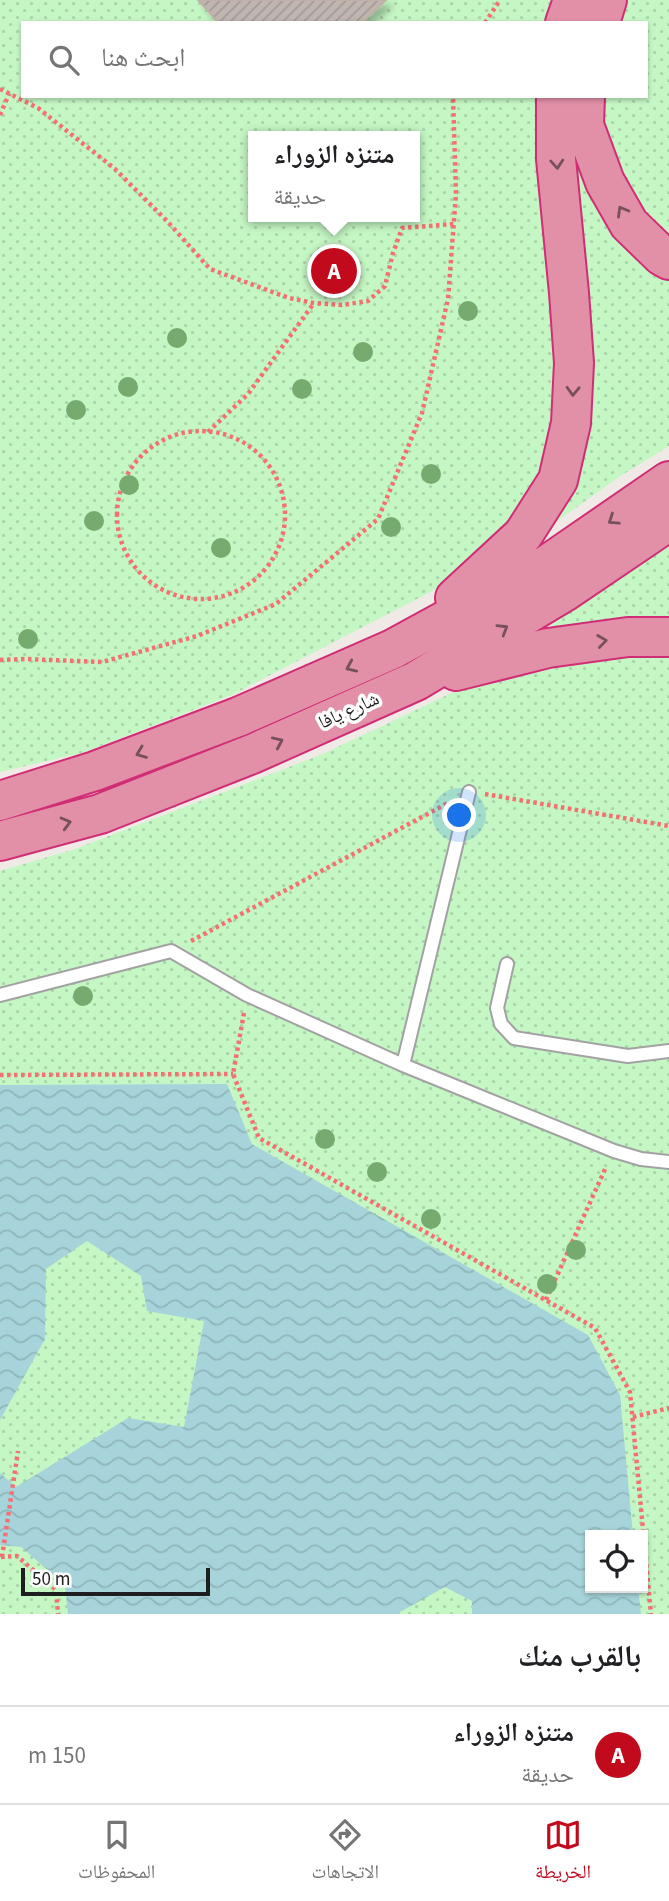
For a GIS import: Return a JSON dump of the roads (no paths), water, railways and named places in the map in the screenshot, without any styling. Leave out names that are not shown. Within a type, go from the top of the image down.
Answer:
[{"type":"highway","points":[[566,21],[573,0]]},
{"type":"highway","points":[[601,21],[607,0]]},
{"type":"highway","points":[[393,649],[467,589],[523,535],[558,480],[571,422],[574,363],[556,159],[556,98]]},
{"type":"highway","points":[[585,98],[584,125],[605,182],[629,224],[669,260]]},
{"type":"highway","name":"شارع يافا","points":[[0,801],[95,771],[225,722],[393,649],[547,565],[669,481]]},
{"type":"highway","name":"شارع يافا","points":[[0,841],[100,814],[251,754],[416,681],[564,592],[669,521]]},
{"type":"highway","points":[[416,681],[548,648],[628,637],[669,637]]},
{"type":"lane","points":[[403,1065],[469,792]]},
{"type":"lane","points":[[0,995],[172,951],[247,995],[403,1065],[614,1151],[640,1159],[669,1162]]},
{"type":"lane","points":[[507,964],[498,1008],[501,1024],[514,1038],[628,1056],[669,1051]]},
{"type":"water","points":[[227,1084],[252,1144],[588,1335],[620,1395],[633,1530],[585,1530],[585,1593],[639,1593],[641,1614],[472,1614],[472,1601],[445,1587],[400,1614],[68,1614],[65,1585],[21,1547],[0,1545],[0,1473],[16,1487],[128,1418],[184,1427],[204,1321],[147,1311],[141,1276],[87,1241],[46,1269],[45,1339],[0,1420],[0,1085]]},
{"type":"place","name":"متنزه الزوراء","points":[[334,271]]}]
